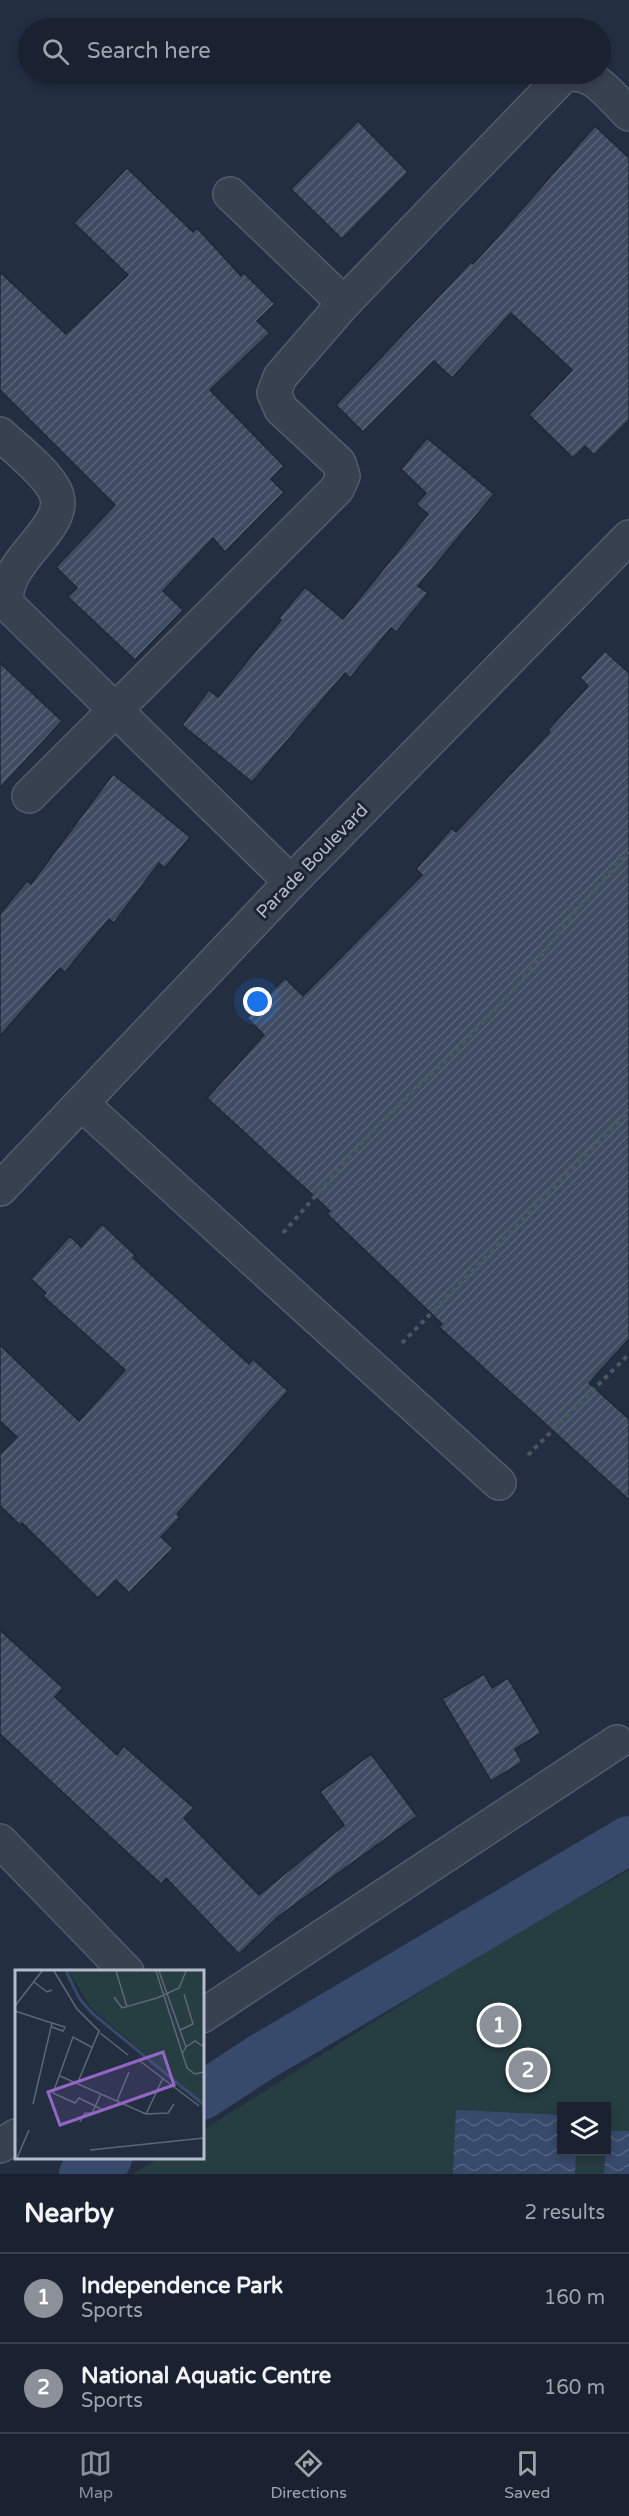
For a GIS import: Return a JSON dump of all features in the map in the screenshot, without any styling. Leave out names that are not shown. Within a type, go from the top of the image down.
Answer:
[{"type":"street","points":[[29,796],[341,483],[343,476],[339,463],[281,409],[274,393],[280,377],[344,303],[555,84]]},
{"type":"street","points":[[598,84],[629,114]]},
{"type":"street","points":[[230,194],[344,303]]},
{"type":"street","points":[[0,434],[48,481],[57,495],[56,513],[9,575],[4,594],[8,604],[291,882]]},
{"type":"street","name":"Parade Boulevard","points":[[0,1189],[291,882],[625,551]]},
{"type":"street","points":[[82,1104],[499,1483]]},
{"type":"street","points":[[204,2015],[617,1742]]},
{"type":"street","points":[[0,1841],[126,1970]]},
{"type":"street","points":[[0,2146],[15,2137]]},
{"type":"path","points":[[257,1263],[377,1126],[455,1052],[517,986],[586,899],[629,852]]},
{"type":"path","points":[[375,1372],[629,1112]]},
{"type":"path","points":[[499,1483],[629,1354]]},
{"type":"green space","points":[[629,1870],[629,2174],[133,2174],[157,2159],[204,2159],[204,2129],[498,1943]]},
{"type":"water","points":[[456,2110],[557,2115],[557,2156],[576,2156],[575,2174],[453,2174]]},
{"type":"water","points":[[611,2131],[629,2131],[629,2174],[604,2174],[605,2156],[611,2156]]},
{"type":"building","points":[[358,121],[408,172],[342,239],[291,189]]},
{"type":"building","points":[[595,126],[629,158],[629,420],[594,455],[585,446],[573,458],[529,415],[572,370],[511,313],[452,378],[434,361],[363,432],[336,405],[471,262],[473,264]]},
{"type":"building","points":[[127,168],[193,232],[197,228],[241,276],[244,273],[275,304],[257,321],[270,333],[210,390],[284,466],[271,479],[284,492],[225,552],[213,538],[163,591],[183,610],[135,660],[68,597],[77,588],[56,567],[115,505],[0,390],[0,272],[66,334],[128,275],[74,223]]},
{"type":"building","points":[[427,438],[494,494],[418,586],[428,593],[396,632],[391,628],[350,678],[345,673],[252,782],[182,725],[209,690],[218,697],[305,587],[343,619],[428,514],[416,504],[426,493],[401,469]]},
{"type":"building","points":[[605,651],[629,673],[629,1339],[589,1383],[629,1419],[629,1500],[439,1327],[442,1324],[327,1214],[330,1211],[207,1098],[264,1035],[247,1018],[285,978],[303,996],[422,875],[416,869],[452,828],[456,832],[550,732],[548,730],[588,686],[580,678]]},
{"type":"building","points":[[0,663],[62,721],[0,788]]},
{"type":"building","points":[[113,774],[190,837],[165,868],[159,863],[114,923],[109,919],[65,972],[60,968],[0,1036],[0,914],[27,881],[31,884]]},
{"type":"building","points":[[102,1224],[135,1255],[133,1258],[249,1364],[253,1359],[288,1391],[177,1514],[180,1517],[161,1537],[173,1548],[129,1593],[116,1580],[98,1598],[22,1523],[20,1525],[0,1506],[0,1454],[17,1437],[0,1421],[0,1345],[79,1421],[125,1370],[43,1296],[46,1293],[31,1279],[70,1236],[81,1247]]},
{"type":"building","points":[[0,1630],[63,1688],[55,1697],[117,1755],[124,1746],[194,1808],[184,1818],[259,1895],[344,1825],[320,1792],[371,1754],[417,1816],[279,1916],[239,1954],[166,1878],[161,1884],[0,1734]]},
{"type":"building","points":[[484,1674],[492,1688],[508,1678],[541,1733],[515,1749],[522,1762],[491,1781],[442,1699]]},
{"type":"waterway","points":[[204,2095],[260,2058],[629,1840]]},
{"type":"waterway","points":[[83,2174],[106,2159]]},
{"type":"place","name":"Independence Park","points":[[499,2025]]},
{"type":"place","name":"National Aquatic Centre","points":[[528,2070]]}]
